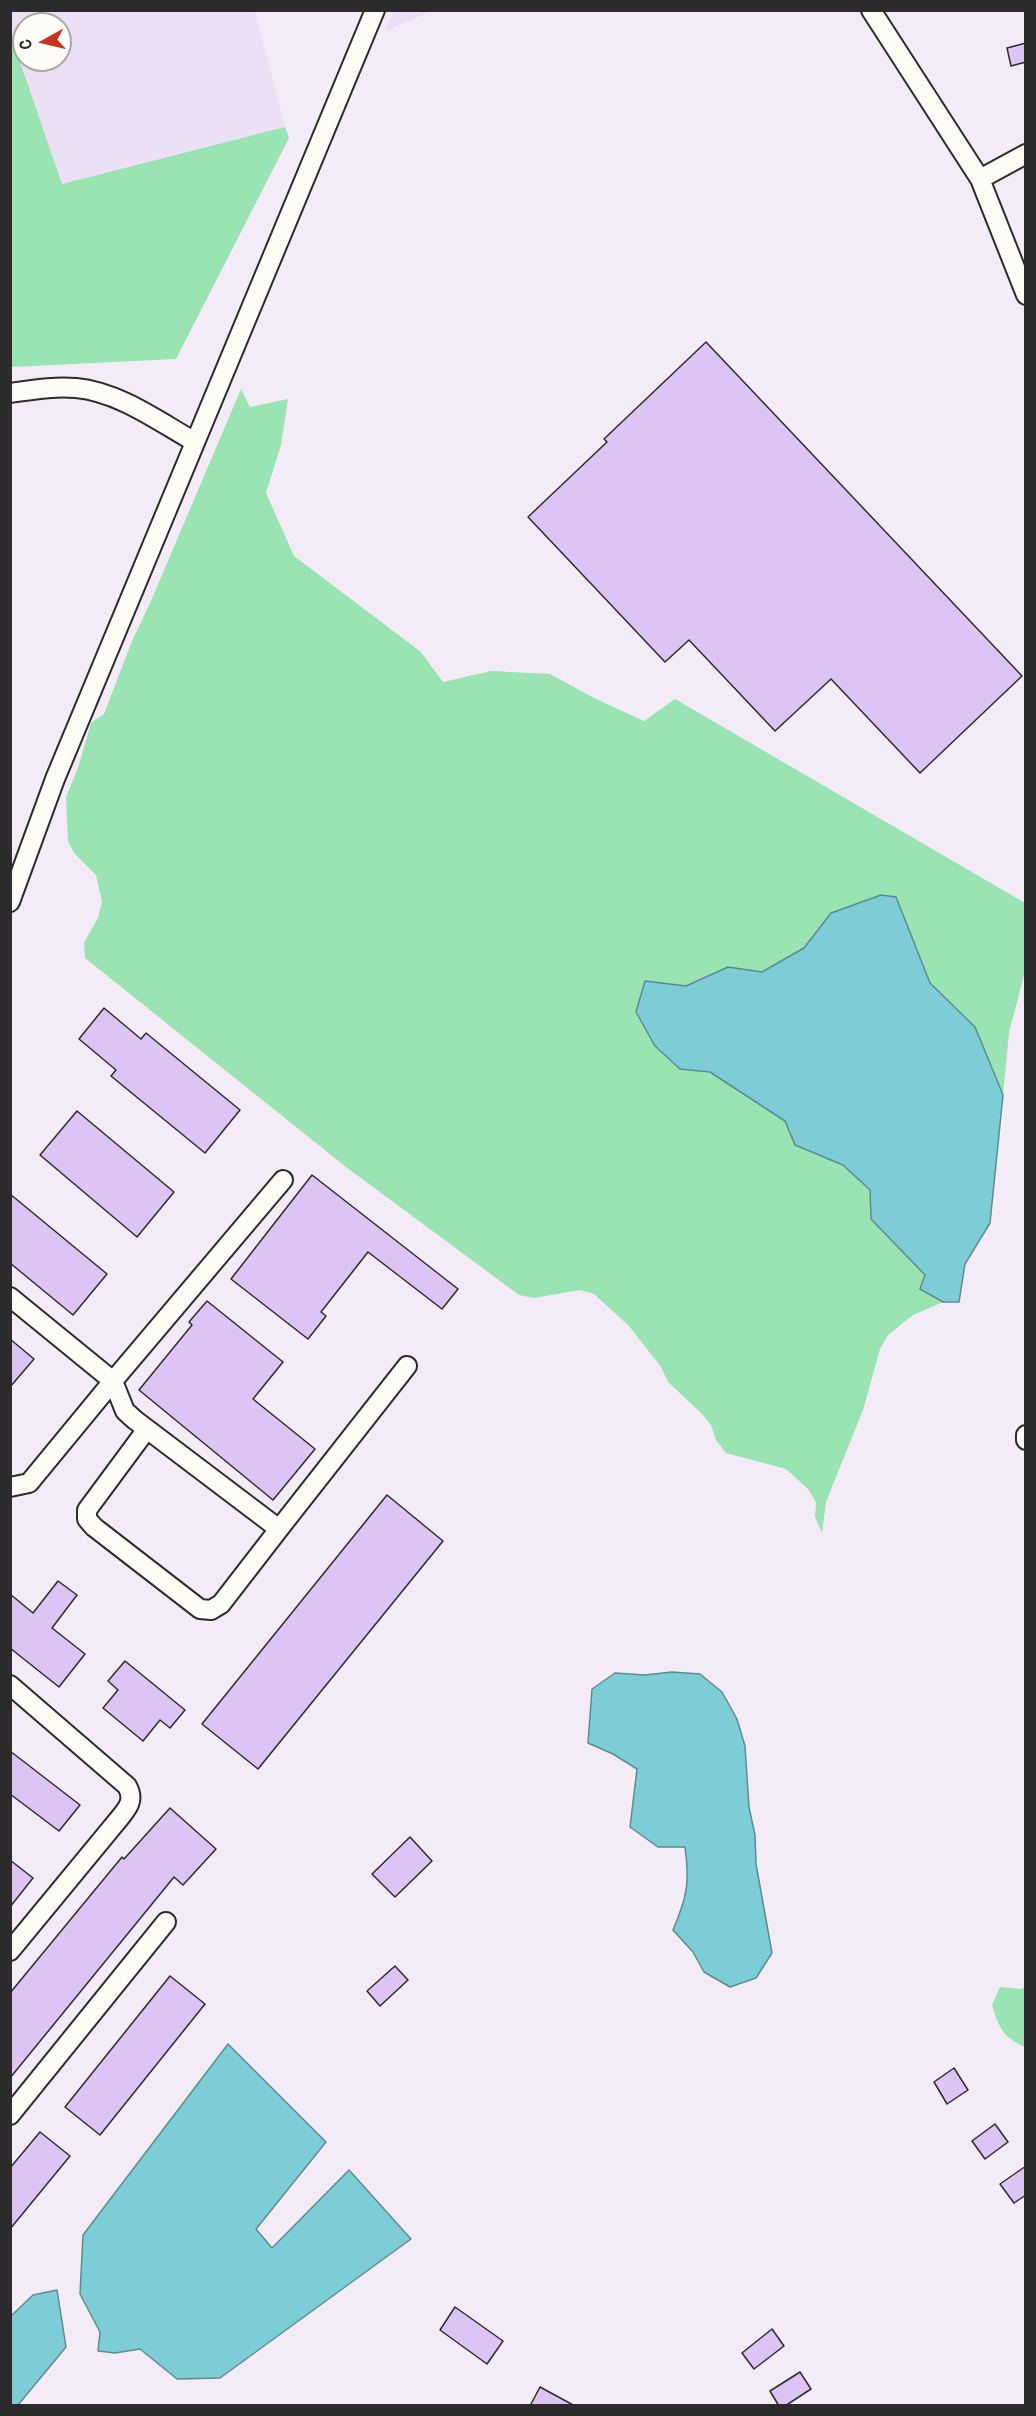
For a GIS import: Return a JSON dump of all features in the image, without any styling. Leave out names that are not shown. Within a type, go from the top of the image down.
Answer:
[{"type":"street","points":[[10,902],[55,779],[375,10]]},
{"type":"street","points":[[871,10],[980,179],[1026,295]]},
{"type":"street","points":[[980,179],[1026,154]]},
{"type":"street","points":[[10,393],[59,388],[93,391],[127,404],[195,442]]},
{"type":"street","points":[[10,1487],[29,1483],[283,1180]]},
{"type":"street","points":[[10,1297],[113,1381],[125,1410],[279,1529]]},
{"type":"street","points":[[147,1428],[87,1510],[87,1519],[200,1609],[211,1610],[221,1604],[407,1366]]},
{"type":"street","points":[[1026,1435],[1026,1440]]},
{"type":"street","points":[[10,1685],[128,1786],[132,1794],[130,1805],[10,1951]]},
{"type":"street","points":[[10,2115],[166,1922]]},
{"type":"shaded area","points":[[394,10],[432,10],[432,11],[385,31]]},
{"type":"shaded area","points":[[10,11],[255,11],[285,127],[62,184],[24,72],[72,72],[72,12],[12,12],[12,35]]},
{"type":"green space","points":[[10,32],[12,72],[24,72],[62,184],[285,127],[289,138],[176,359],[11,367]]},
{"type":"green space","points":[[241,389],[250,407],[288,399],[281,445],[266,493],[294,556],[421,652],[443,682],[491,671],[550,674],[644,721],[675,699],[1025,903],[1025,971],[1009,1033],[1003,1095],[975,1027],[930,983],[895,897],[831,913],[804,948],[762,973],[728,967],[686,986],[645,981],[636,1012],[680,1068],[710,1072],[785,1121],[795,1145],[843,1165],[870,1190],[871,1219],[925,1275],[920,1289],[943,1302],[913,1315],[888,1335],[880,1349],[863,1410],[826,1502],[822,1533],[815,1517],[816,1502],[808,1489],[786,1469],[726,1453],[716,1440],[711,1425],[668,1382],[661,1367],[629,1326],[594,1294],[580,1290],[534,1298],[519,1295],[346,1167],[85,958],[84,943],[98,918],[102,902],[96,875],[74,853],[68,841],[66,797],[78,768],[91,723],[104,714],[132,641]]},
{"type":"green space","points":[[1000,1987],[1021,1989],[1025,1987],[1025,2047],[1007,2035],[997,2020],[992,2005]]},
{"type":"water","points":[[881,895],[896,897],[930,983],[975,1027],[1003,1095],[990,1223],[965,1264],[959,1302],[943,1302],[920,1289],[925,1275],[871,1219],[870,1190],[843,1165],[795,1145],[785,1121],[710,1072],[680,1069],[655,1046],[636,1012],[645,981],[686,986],[728,967],[762,972],[804,948],[831,913]]},
{"type":"water","points":[[672,1672],[700,1674],[722,1692],[737,1719],[745,1746],[756,1864],[772,1953],[756,1978],[730,1987],[704,1972],[693,1952],[673,1930],[686,1890],[685,1847],[658,1847],[630,1827],[637,1769],[613,1754],[588,1743],[592,1689],[615,1673],[644,1675]]},
{"type":"water","points":[[228,2044],[326,2142],[256,2229],[272,2248],[349,2170],[411,2239],[220,2378],[177,2379],[140,2349],[115,2353],[98,2351],[100,2332],[80,2294],[83,2235]]},
{"type":"water","points":[[57,2290],[66,2347],[18,2405],[11,2405],[11,2316],[33,2295]]},
{"type":"building","points":[[1026,43],[1026,62],[1011,66],[1007,48]]},
{"type":"building","points":[[706,342],[1022,676],[920,773],[831,679],[775,731],[689,640],[665,662],[528,517],[607,442],[604,439]]},
{"type":"building","points":[[104,1008],[141,1039],[146,1033],[240,1110],[205,1153],[111,1076],[116,1070],[79,1039]]},
{"type":"building","points":[[77,1111],[174,1192],[137,1237],[40,1155]]},
{"type":"building","points":[[312,1175],[458,1289],[442,1309],[368,1252],[321,1312],[326,1316],[308,1339],[231,1279]]},
{"type":"building","points":[[10,1194],[107,1274],[73,1315],[10,1263]]},
{"type":"building","points":[[207,1301],[283,1362],[253,1399],[315,1449],[273,1500],[139,1390],[192,1325],[189,1322]]},
{"type":"building","points":[[10,1339],[34,1359],[10,1387]]},
{"type":"building","points":[[387,1495],[443,1541],[258,1769],[202,1724]]},
{"type":"building","points":[[58,1581],[77,1595],[52,1628],[85,1654],[59,1687],[10,1648],[10,1594],[33,1613]]},
{"type":"building","points":[[125,1661],[185,1710],[170,1728],[160,1720],[143,1741],[103,1708],[118,1690],[108,1681]]},
{"type":"building","points":[[10,1751],[80,1805],[59,1831],[10,1794]]},
{"type":"building","points":[[170,1808],[216,1849],[183,1885],[174,1877],[10,2078],[10,1993],[122,1857],[124,1859]]},
{"type":"building","points":[[410,1837],[432,1861],[395,1897],[372,1874]]},
{"type":"building","points":[[10,1860],[33,1878],[10,1907]]},
{"type":"building","points":[[395,1966],[408,1980],[380,2006],[367,1991]]},
{"type":"building","points":[[170,1976],[205,2004],[100,2135],[65,2107]]},
{"type":"building","points":[[954,2068],[968,2090],[947,2104],[934,2082]]},
{"type":"building","points":[[995,2124],[1008,2142],[985,2159],[972,2141]]},
{"type":"building","points":[[40,2132],[70,2156],[10,2229],[10,2168]]},
{"type":"building","points":[[1026,2166],[1026,2195],[1014,2203],[1000,2184]]},
{"type":"building","points":[[455,2307],[503,2341],[487,2364],[440,2330]]},
{"type":"building","points":[[772,2329],[784,2346],[754,2369],[742,2353]]},
{"type":"building","points":[[800,2372],[811,2389],[785,2406],[779,2406],[770,2391]]},
{"type":"building","points":[[540,2387],[575,2406],[530,2406]]}]
